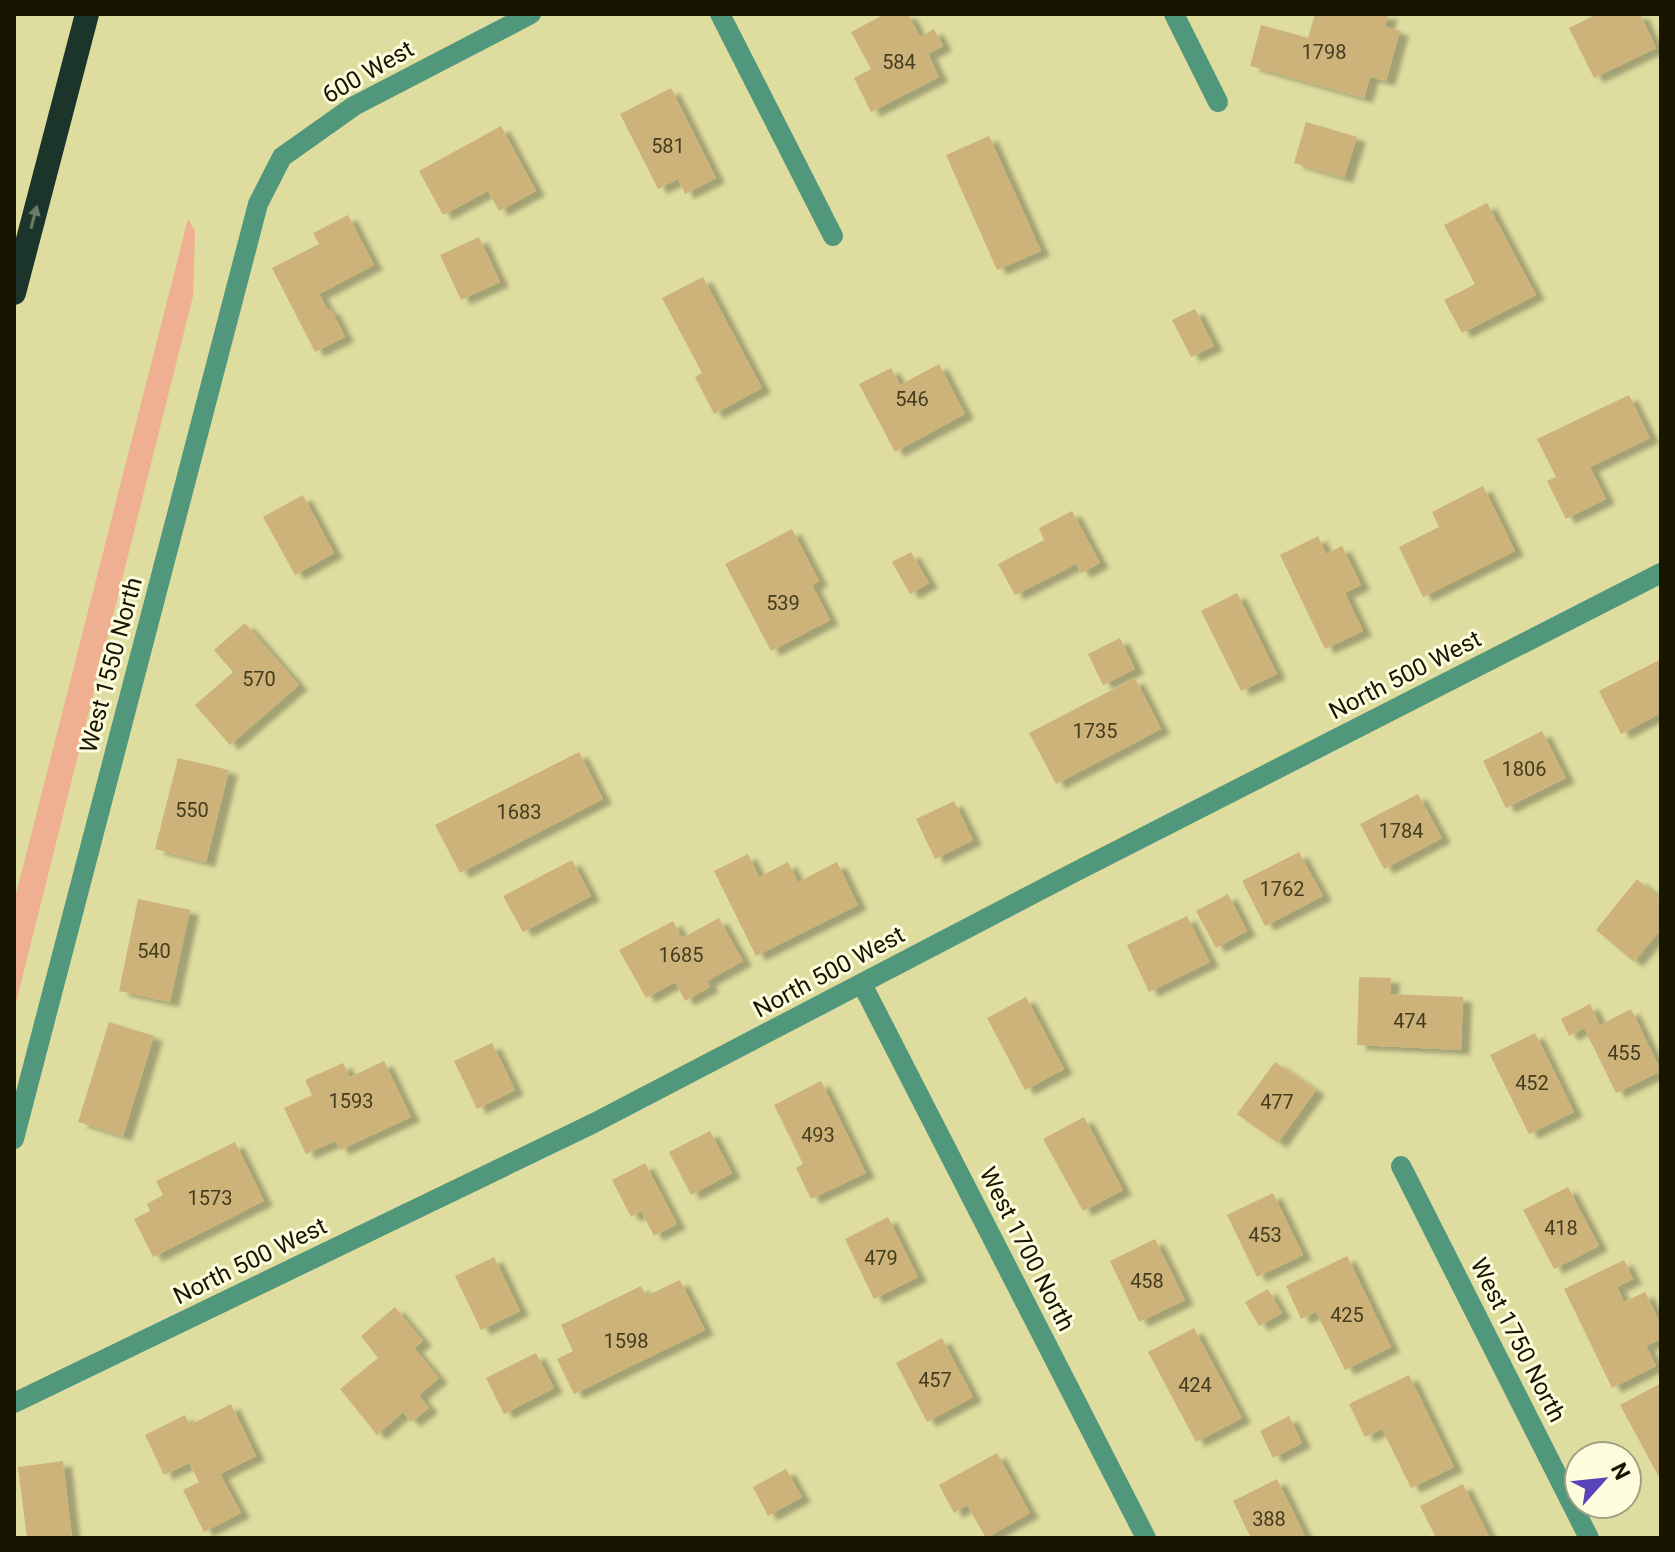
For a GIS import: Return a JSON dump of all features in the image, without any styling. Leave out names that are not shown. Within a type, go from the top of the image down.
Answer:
[{"type":"highway","points":[[14,293],[87,14]]},
{"type":"street","name":"600 West","points":[[258,204],[282,157],[354,106],[531,14]]},
{"type":"street","points":[[720,14],[833,236]]},
{"type":"street","points":[[1174,14],[1218,102]]},
{"type":"street","name":"West 1550 North","points":[[14,1139],[258,204]]},
{"type":"street","name":"North 500 West","points":[[14,1403],[594,1123],[1661,573]]},
{"type":"street","name":"West 1700 North","points":[[862,984],[1146,1538]]},
{"type":"street","name":"West 1750 North","points":[[1401,1166],[1589,1538]]},
{"type":"shaded area","points":[[188,219],[195,231],[193,296],[14,1011],[14,902]]},
{"type":"building","points":[[885,14],[908,14],[920,37],[934,29],[943,46],[928,54],[939,77],[871,112],[854,78],[871,69],[851,32]]},
{"type":"building","points":[[1315,14],[1389,14],[1385,26],[1400,31],[1386,81],[1370,77],[1364,98],[1250,66],[1261,25],[1308,38]]},
{"type":"building","points":[[1597,14],[1640,14],[1656,48],[1594,78],[1569,28]]},
{"type":"building","points":[[671,88],[716,178],[685,194],[678,179],[658,189],[620,114]]},
{"type":"building","points":[[1306,122],[1357,137],[1344,178],[1294,163]]},
{"type":"building","points":[[501,126],[536,191],[499,211],[488,191],[443,215],[419,171]]},
{"type":"building","points":[[989,136],[1041,251],[997,270],[946,155]]},
{"type":"building","points":[[1487,203],[1536,295],[1462,333],[1444,300],[1475,284],[1444,225]]},
{"type":"building","points":[[348,215],[374,265],[319,294],[328,310],[331,309],[345,337],[315,352],[272,268],[319,244],[313,233]]},
{"type":"building","points":[[479,237],[500,282],[461,300],[440,255]]},
{"type":"building","points":[[703,277],[762,388],[714,414],[695,377],[702,373],[662,298]]},
{"type":"building","points":[[1195,309],[1214,346],[1191,357],[1172,320]]},
{"type":"building","points":[[939,364],[965,414],[895,452],[859,384],[891,368],[900,385]]},
{"type":"building","points":[[1629,395],[1650,438],[1590,467],[1606,499],[1566,519],[1547,481],[1556,477],[1537,439]]},
{"type":"building","points":[[1483,486],[1515,551],[1423,597],[1399,547],[1439,527],[1432,512]]},
{"type":"building","points":[[303,495],[334,553],[295,575],[263,517]]},
{"type":"building","points":[[1072,511],[1100,563],[1081,573],[1076,564],[1015,595],[998,564],[1044,540],[1039,528]]},
{"type":"building","points":[[792,529],[819,581],[812,585],[830,620],[771,651],[725,564]]},
{"type":"building","points":[[1318,536],[1326,554],[1342,546],[1361,585],[1345,593],[1363,631],[1325,649],[1280,555]]},
{"type":"building","points":[[911,552],[929,583],[910,594],[892,562]]},
{"type":"building","points":[[1237,593],[1277,674],[1241,691],[1201,611]]},
{"type":"building","points":[[245,623],[299,685],[230,745],[195,705],[233,672],[214,650]]},
{"type":"building","points":[[1120,638],[1135,669],[1103,685],[1088,654]]},
{"type":"building","points":[[1661,659],[1661,713],[1621,734],[1599,691]]},
{"type":"building","points":[[1135,678],[1161,729],[1056,784],[1029,733]]},
{"type":"building","points":[[1542,731],[1566,778],[1506,808],[1483,761]]},
{"type":"building","points":[[579,752],[603,799],[460,873],[435,825]]},
{"type":"building","points":[[178,758],[229,770],[206,862],[155,849]]},
{"type":"building","points":[[1418,794],[1442,838],[1384,869],[1360,824]]},
{"type":"building","points":[[954,801],[973,840],[935,859],[916,819]]},
{"type":"building","points":[[1299,852],[1323,896],[1265,926],[1242,881]]},
{"type":"building","points":[[748,854],[759,877],[788,862],[798,882],[837,862],[858,905],[756,956],[714,871]]},
{"type":"building","points":[[572,860],[591,896],[523,932],[503,896]]},
{"type":"building","points":[[1637,879],[1661,899],[1661,929],[1634,962],[1596,930]]},
{"type":"building","points":[[1228,894],[1247,931],[1216,948],[1196,911]]},
{"type":"building","points":[[138,899],[190,910],[170,1002],[119,991]]},
{"type":"building","points":[[1187,916],[1210,962],[1149,992],[1127,945]]},
{"type":"building","points":[[719,918],[743,961],[707,981],[710,987],[685,1001],[675,982],[646,998],[619,950],[673,921],[682,938]]},
{"type":"building","points":[[1359,977],[1391,978],[1390,994],[1463,997],[1461,1050],[1357,1045]]},
{"type":"building","points":[[1026,997],[1064,1069],[1025,1090],[987,1018]]},
{"type":"building","points":[[1590,1004],[1600,1025],[1631,1009],[1661,1071],[1616,1093],[1584,1028],[1569,1036],[1561,1019]]},
{"type":"building","points":[[109,1022],[154,1036],[123,1136],[78,1122]]},
{"type":"building","points":[[1535,1033],[1574,1112],[1529,1134],[1490,1055]]},
{"type":"building","points":[[492,1043],[515,1090],[477,1109],[454,1061]]},
{"type":"building","points":[[384,1061],[411,1117],[340,1150],[335,1141],[306,1154],[284,1108],[312,1095],[305,1080],[343,1063],[350,1077]]},
{"type":"building","points":[[1275,1062],[1316,1090],[1278,1143],[1237,1114]]},
{"type":"building","points":[[821,1081],[866,1173],[811,1199],[796,1168],[803,1164],[774,1105]]},
{"type":"building","points":[[1084,1117],[1123,1190],[1083,1211],[1043,1139]]},
{"type":"building","points":[[710,1131],[732,1173],[691,1195],[669,1152]]},
{"type":"building","points":[[235,1142],[264,1201],[153,1257],[134,1219],[150,1211],[147,1204],[163,1195],[156,1181]]},
{"type":"building","points":[[645,1163],[677,1224],[654,1236],[641,1211],[631,1217],[612,1180]]},
{"type":"building","points":[[1568,1187],[1599,1246],[1554,1269],[1523,1210]]},
{"type":"building","points":[[1273,1193],[1303,1255],[1257,1277],[1227,1215]]},
{"type":"building","points":[[888,1217],[918,1277],[874,1299],[845,1239]]},
{"type":"building","points":[[1155,1239],[1185,1300],[1139,1322],[1110,1261]]},
{"type":"building","points":[[1347,1256],[1391,1347],[1345,1370],[1316,1312],[1301,1319],[1286,1286]]},
{"type":"building","points":[[494,1257],[520,1311],[481,1330],[455,1276]]},
{"type":"building","points":[[1624,1260],[1633,1279],[1617,1287],[1624,1302],[1645,1292],[1661,1325],[1661,1339],[1646,1346],[1656,1366],[1612,1388],[1564,1289]]},
{"type":"building","points":[[680,1280],[705,1330],[574,1394],[557,1359],[573,1351],[561,1325],[641,1286],[646,1296]]},
{"type":"building","points":[[1268,1289],[1282,1313],[1259,1326],[1245,1302]]},
{"type":"building","points":[[395,1307],[423,1341],[414,1348],[439,1378],[419,1395],[429,1408],[411,1422],[403,1412],[377,1435],[340,1389],[378,1358],[361,1336]]},
{"type":"building","points":[[1194,1328],[1242,1418],[1196,1442],[1148,1352]]},
{"type":"building","points":[[942,1338],[973,1397],[927,1422],[896,1363]]},
{"type":"building","points":[[536,1353],[554,1388],[504,1414],[486,1378]]},
{"type":"building","points":[[1409,1375],[1454,1467],[1411,1488],[1382,1429],[1365,1437],[1349,1404]]},
{"type":"building","points":[[1661,1383],[1661,1481],[1643,1448],[1643,1440],[1639,1440],[1620,1405]]},
{"type":"building","points":[[231,1404],[256,1456],[220,1474],[241,1513],[204,1532],[183,1490],[199,1482],[189,1463],[164,1475],[145,1435],[185,1415],[190,1425]]},
{"type":"building","points":[[1289,1416],[1302,1443],[1273,1458],[1260,1431]]},
{"type":"building","points":[[997,1453],[1030,1513],[986,1538],[967,1505],[954,1513],[939,1485]]},
{"type":"building","points":[[63,1461],[72,1538],[27,1538],[18,1467]]},
{"type":"building","points":[[786,1469],[802,1497],[768,1516],[753,1487]]},
{"type":"building","points":[[1277,1479],[1306,1538],[1251,1538],[1233,1501]]},
{"type":"building","points":[[1463,1484],[1490,1538],[1436,1538],[1420,1506]]}]
